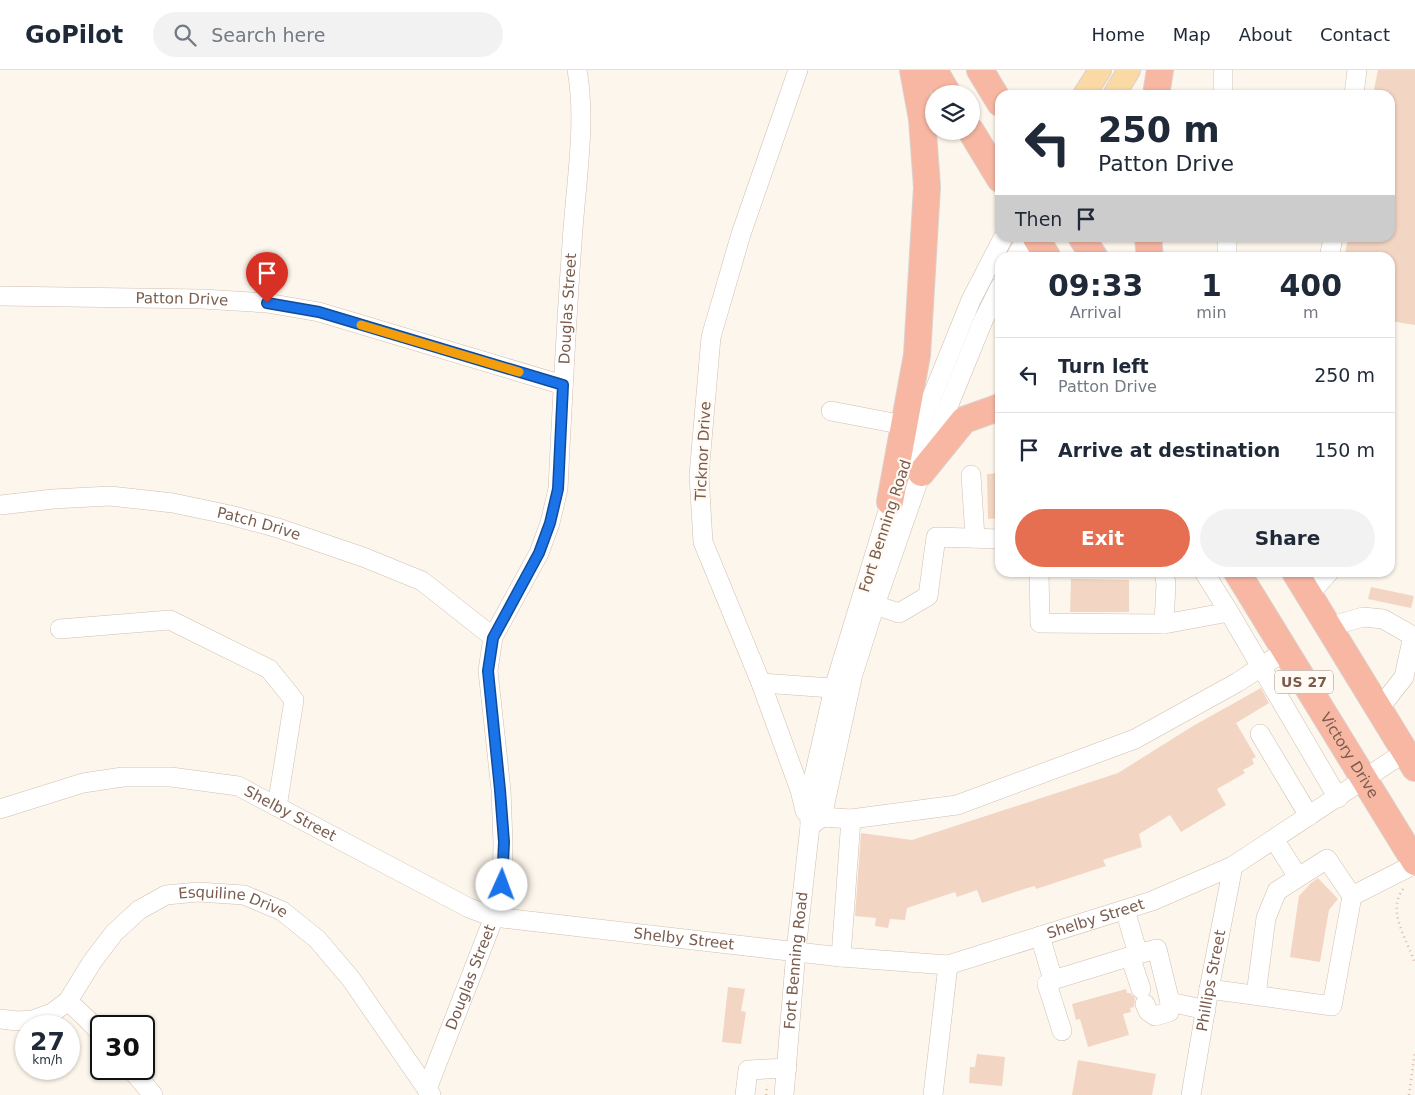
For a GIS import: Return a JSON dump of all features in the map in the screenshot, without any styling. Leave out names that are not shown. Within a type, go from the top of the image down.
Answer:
[{"type":"highway","points":[[890,502],[917,355],[927,187],[922,119],[912,70]]},
{"type":"highway","points":[[934,70],[943,85]]},
{"type":"highway","points":[[980,70],[995,94]]},
{"type":"highway","points":[[1157,90],[1160,70]]},
{"type":"highway","points":[[976,140],[995,171]]},
{"type":"highway","points":[[922,474],[964,420],[995,409]]},
{"type":"highway","name":"Victory Drive","points":[[1240,577],[1415,863]]},
{"type":"highway","name":"US 27","points":[[1298,577],[1410,760]]},
{"type":"main road","points":[[1087,90],[1100,70]]},
{"type":"main road","points":[[1117,90],[1129,70]]},
{"type":"street","name":"Douglas Street","points":[[429,1092],[494,917],[502,885],[504,842],[488,671],[493,638],[539,553],[550,523],[558,489],[563,385],[580,140],[580,83],[577,70]]},
{"type":"street","name":"Ticknor Drive","points":[[798,70],[741,234],[711,337],[699,475],[703,542],[761,683],[800,790],[816,822]]},
{"type":"street","points":[[1223,70],[1223,90]]},
{"type":"street","points":[[1354,90],[1356,70]]},
{"type":"street","name":"Fort Benning Road","points":[[784,1095],[796,951],[816,822],[809,798],[842,689],[890,502],[943,366],[971,300],[995,254]]},
{"type":"street","name":"Patton Drive","points":[[0,296],[202,299],[267,303],[319,312],[563,385]]},
{"type":"street","name":"Fort Benning Road","points":[[842,689],[853,674],[875,605],[922,474],[983,321],[995,298]]},
{"type":"street","points":[[830,411],[904,425]]},
{"type":"street","points":[[971,475],[975,538]]},
{"type":"street","name":"Patch Drive","points":[[0,505],[53,499],[110,496],[173,503],[270,526],[362,557],[422,580],[493,638]]},
{"type":"street","points":[[875,605],[899,613],[928,596],[936,537],[995,539]]},
{"type":"street","points":[[1039,577],[1040,623],[1164,624],[1229,612]]},
{"type":"street","points":[[1164,624],[1165,577]]},
{"type":"street","points":[[1207,577],[1338,798]]},
{"type":"street","points":[[1309,595],[1325,577]]},
{"type":"street","points":[[1328,627],[1363,617],[1383,619],[1413,636],[1404,677],[1379,709]]},
{"type":"street","points":[[60,629],[170,620],[270,669],[294,700],[276,807]]},
{"type":"street","points":[[816,822],[957,805],[1135,739],[1238,682],[1285,652]]},
{"type":"street","points":[[761,683],[842,689]]},
{"type":"street","points":[[1260,734],[1309,816]]},
{"type":"street","name":"Shelby Street","points":[[0,809],[83,783],[123,777],[171,777],[238,786],[469,908],[494,917],[841,957],[948,965],[1152,901],[1233,866],[1364,781],[1410,760]]},
{"type":"street","points":[[841,957],[851,819]]},
{"type":"street","points":[[1274,838],[1298,877]]},
{"type":"street","points":[[1209,989],[1332,1006],[1352,896],[1327,859],[1277,891],[1266,918],[1256,995]]},
{"type":"street","points":[[1352,896],[1415,863]]},
{"type":"street","name":"Phillips Street","points":[[1191,1095],[1233,866]]},
{"type":"street","name":"Esquiline Drive","points":[[0,1019],[16,1021],[33,1020],[52,1013],[68,1001],[92,962],[114,933],[139,910],[166,895],[198,892],[244,896],[282,911],[318,939],[352,979],[429,1092]]},
{"type":"street","points":[[1062,1031],[1047,984],[1053,980],[1134,955],[1157,949],[1170,1002],[1169,1012],[1155,1016],[1148,1011],[1143,996],[1134,955],[1125,910]]},
{"type":"street","points":[[1040,936],[1053,980]]},
{"type":"street","points":[[932,1095],[948,965]]},
{"type":"street","points":[[68,1001],[90,1022]]},
{"type":"street","points":[[1170,1002],[1206,1010]]},
{"type":"street","points":[[745,1095],[748,1070],[787,1068]]},
{"type":"street","points":[[140,1080],[153,1095]]},
{"type":"path","points":[[1400,892],[1395,906],[1396,917],[1415,964]]},
{"type":"path","points":[[1409,1095],[1415,1052]]},
{"type":"building","points":[[1378,70],[1415,70],[1415,325],[1395,322],[1395,252],[1345,252],[1347,242],[1395,242],[1395,90],[1374,90]]},
{"type":"building","points":[[995,473],[995,518],[988,519],[987,474]]},
{"type":"building","points":[[1071,579],[1129,580],[1129,612],[1070,612]]},
{"type":"building","points":[[1371,587],[1414,596],[1411,608],[1368,599]]},
{"type":"building","points":[[1261,688],[1269,703],[1236,723],[1256,757],[1252,759],[1254,764],[1243,770],[1245,773],[1217,789],[1226,805],[1181,832],[1170,815],[1139,834],[1142,847],[1103,860],[1106,866],[1036,889],[1035,886],[982,903],[977,890],[957,897],[955,892],[907,908],[905,920],[890,919],[888,928],[875,926],[876,918],[855,916],[861,833],[912,840],[1118,773],[1193,726]]},
{"type":"building","points":[[1318,878],[1338,899],[1329,910],[1320,962],[1290,957],[1299,896]]},
{"type":"building","points":[[728,987],[745,989],[741,1011],[746,1012],[741,1044],[722,1042]]},
{"type":"building","points":[[1126,989],[1127,993],[1130,993],[1135,998],[1134,1007],[1130,1008],[1131,1012],[1123,1014],[1129,1035],[1088,1047],[1080,1019],[1076,1020],[1072,1004]]},
{"type":"building","points":[[977,1054],[1005,1057],[1002,1086],[969,1083],[970,1067],[975,1067]]},
{"type":"building","points":[[1078,1060],[1156,1074],[1152,1095],[1072,1095]]},
{"type":"slow traffic","points":[[361,325],[519,372]]},
{"type":"route","points":[[267,303],[319,312],[563,385],[558,489],[550,523],[539,553],[493,638],[488,671],[504,842],[502,885]]}]
